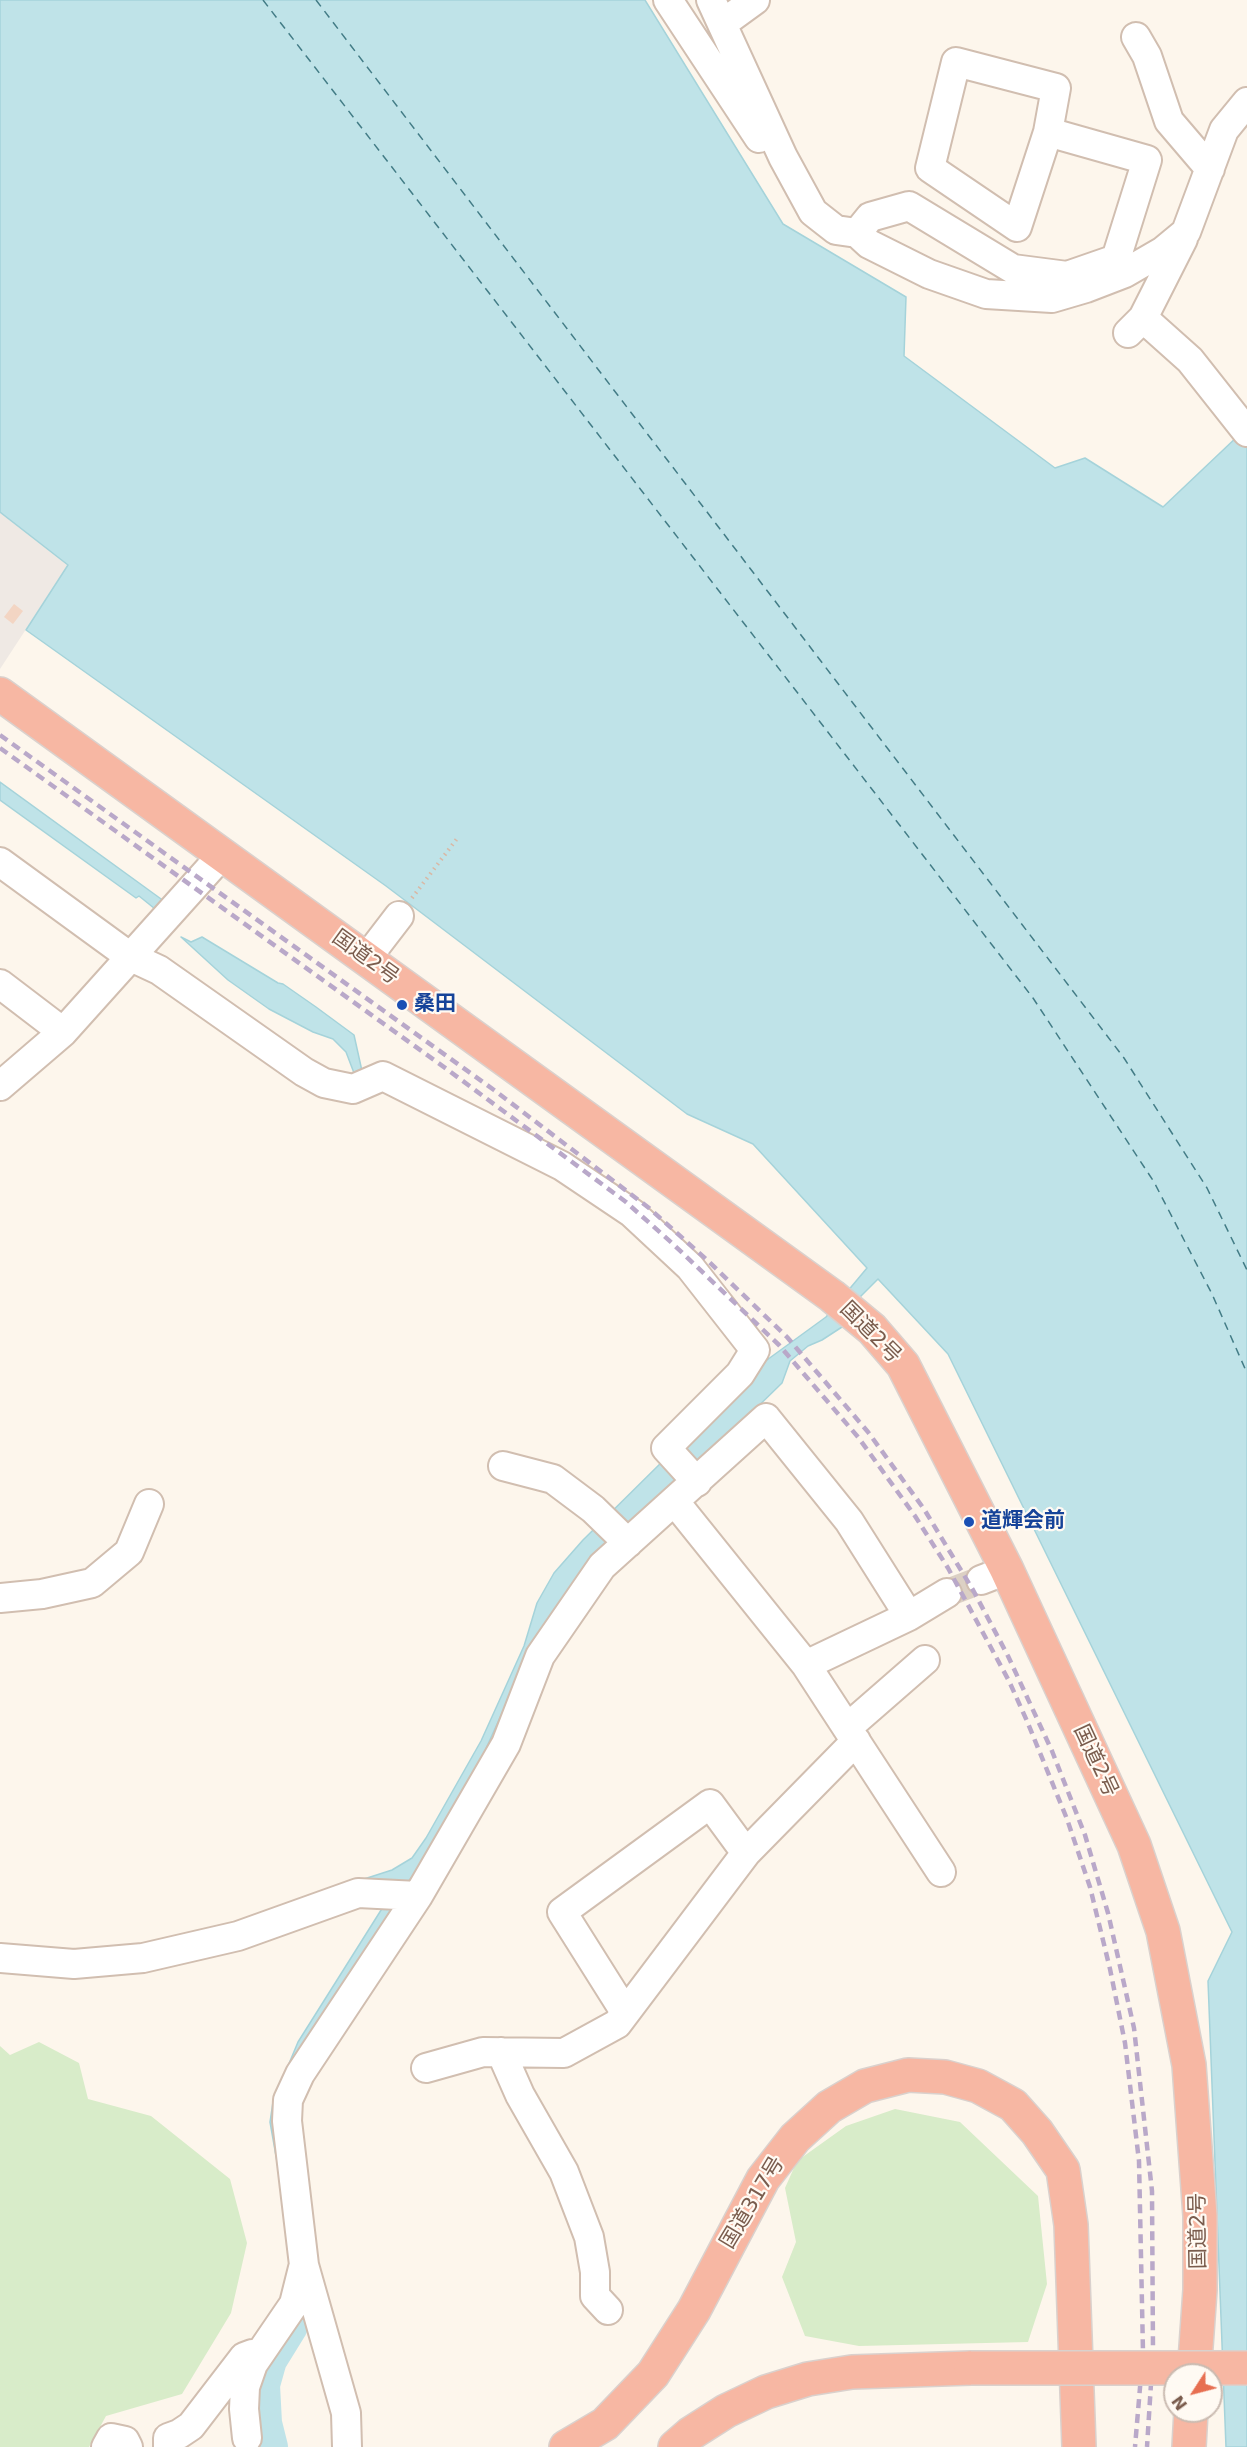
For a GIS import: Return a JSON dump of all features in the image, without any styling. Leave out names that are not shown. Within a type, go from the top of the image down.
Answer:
[{"type":"highway","name":"国道2号","points":[[0,694],[843,1304],[872,1329],[903,1365],[994,1575],[1134,1845],[1163,1931],[1189,2065],[1193,2112],[1200,2216],[1200,2290],[1195,2363]]},
{"type":"highway","name":"国道317号","points":[[566,2447],[605,2424],[653,2374],[694,2310],[764,2179],[795,2138],[829,2107],[865,2086],[908,2075],[945,2077],[978,2086],[1012,2105],[1037,2133],[1063,2170],[1071,2225],[1079,2447]]},
{"type":"highway","points":[[675,2447],[690,2434],[726,2411],[766,2392],[808,2379],[852,2372],[909,2368],[1247,2368]]},
{"type":"highway","points":[[1189,2447],[1190,2423]]},
{"type":"street","points":[[668,0],[775,161],[783,157]]},
{"type":"street","points":[[755,0],[716,12],[783,157],[813,212],[836,230],[857,233],[869,244],[929,274],[986,294],[1052,298],[1125,273],[1163,251],[1186,232]]},
{"type":"street","points":[[1136,37],[1147,56],[1169,121],[1210,169]]},
{"type":"street","points":[[956,62],[1056,88],[1048,132],[1017,227],[930,168],[956,62]]},
{"type":"street","points":[[1245,108],[1224,130],[1186,232],[1136,326],[1190,360],[1247,432]]},
{"type":"street","points":[[857,233],[870,217],[909,206],[1013,269],[1067,276],[1116,259],[1147,160],[1048,132]]},
{"type":"street","points":[[0,1086],[63,1032],[222,855]]},
{"type":"street","points":[[0,862],[129,956],[159,970],[304,1072],[324,1083],[353,1089],[383,1076],[562,1166],[632,1213],[690,1267],[755,1350],[740,1374],[666,1448],[697,1482]]},
{"type":"street","points":[[366,958],[399,916]]},
{"type":"street","points":[[0,984],[63,1032]]},
{"type":"street","points":[[347,2447],[346,2413],[304,2265],[286,2121],[288,2100],[300,2074],[403,1896],[506,1744],[540,1656],[602,1566],[766,1418],[849,1521],[909,1616]]},
{"type":"street","points":[[503,1466],[553,1479],[593,1509],[628,1543]]},
{"type":"street","points":[[675,1502],[806,1665],[941,1872]]},
{"type":"street","points":[[0,1598],[42,1594],[92,1582],[129,1552],[149,1504]]},
{"type":"street","points":[[806,1665],[909,1616],[947,1593]]},
{"type":"street","points":[[426,2068],[483,2052],[564,2053],[617,2024],[746,1853],[852,1735],[925,1660]]},
{"type":"street","points":[[626,2012],[562,1912],[710,1804],[746,1853]]},
{"type":"street","points":[[0,1958],[74,1964],[142,1958],[238,1936],[358,1893],[403,1896]]},
{"type":"street","points":[[501,2052],[520,2095],[564,2172],[589,2237],[595,2272],[595,2296],[608,2310]]},
{"type":"street","points":[[247,2438],[244,2409],[245,2387],[253,2364],[294,2304],[304,2265]]},
{"type":"street","points":[[168,2447],[168,2438],[191,2426],[244,2357],[264,2347]]},
{"type":"street","points":[[106,2447],[111,2438],[125,2441],[128,2447]]},
{"type":"path","points":[[399,916],[459,836]]},
{"type":"shaded area","points":[[0,512],[68,565],[0,669]]},
{"type":"green space","points":[[39,2042],[79,2063],[88,2099],[151,2116],[230,2179],[247,2243],[231,2313],[182,2394],[106,2416],[89,2447],[0,2447],[0,2046],[10,2055]]},
{"type":"green space","points":[[895,2109],[960,2122],[1038,2196],[1047,2284],[1028,2342],[859,2346],[805,2336],[782,2277],[796,2242],[785,2188],[797,2161],[846,2126]]},
{"type":"water","points":[[0,0],[645,0],[783,224],[906,297],[904,356],[1055,468],[1085,458],[1163,507],[1240,434],[1247,442],[1247,2447],[1226,2447],[1208,1981],[1232,1932],[948,1354],[878,1279],[861,1296],[842,1327],[808,1346],[790,1361],[782,1383],[698,1465],[526,1660],[470,1784],[436,1844],[408,1882],[297,2063],[292,2246],[270,2122],[273,2102],[298,2042],[383,1907],[361,1880],[392,1870],[412,1858],[426,1838],[481,1741],[524,1646],[537,1603],[554,1573],[583,1540],[760,1365],[826,1317],[867,1268],[753,1144],[687,1114],[386,886],[26,630],[68,565],[0,512]]},
{"type":"water","points":[[0,782],[168,904],[160,913],[0,800]]},
{"type":"water","points":[[181,937],[191,942],[202,937],[283,984],[354,1035],[362,1071],[354,1073],[346,1052],[333,1039],[313,1032],[269,1009],[228,980]]},
{"type":"building","points":[[14,604],[23,611],[13,624],[4,617]]},
{"type":"waterway","points":[[270,2447],[264,2423],[262,2385],[269,2360],[290,2326]]},
{"type":"ferry route","points":[[263,0],[1033,998],[1154,1182],[1212,1294],[1247,1373]]},
{"type":"ferry route","points":[[316,0],[1124,1058],[1207,1188],[1247,1270]]},
{"type":"tunnel","points":[[947,1593],[981,1580]]},
{"type":"railway","points":[[0,735],[494,1090],[649,1208],[787,1337],[868,1432],[924,1509],[973,1590],[1008,1656],[1052,1751],[1085,1835],[1108,1913],[1134,2028],[1152,2191],[1153,2352],[1147,2447]]},
{"type":"railway","points":[[0,748],[448,1070],[626,1202],[779,1345],[858,1437],[915,1516],[948,1568],[1009,1681],[1027,1721],[1067,1819],[1090,1887],[1110,1969],[1125,2043],[1139,2161],[1143,2352],[1135,2447]]},
{"type":"place","name":"桑田","points":[[402,1005]]},
{"type":"place","name":"道輝会前","points":[[969,1522]]}]
